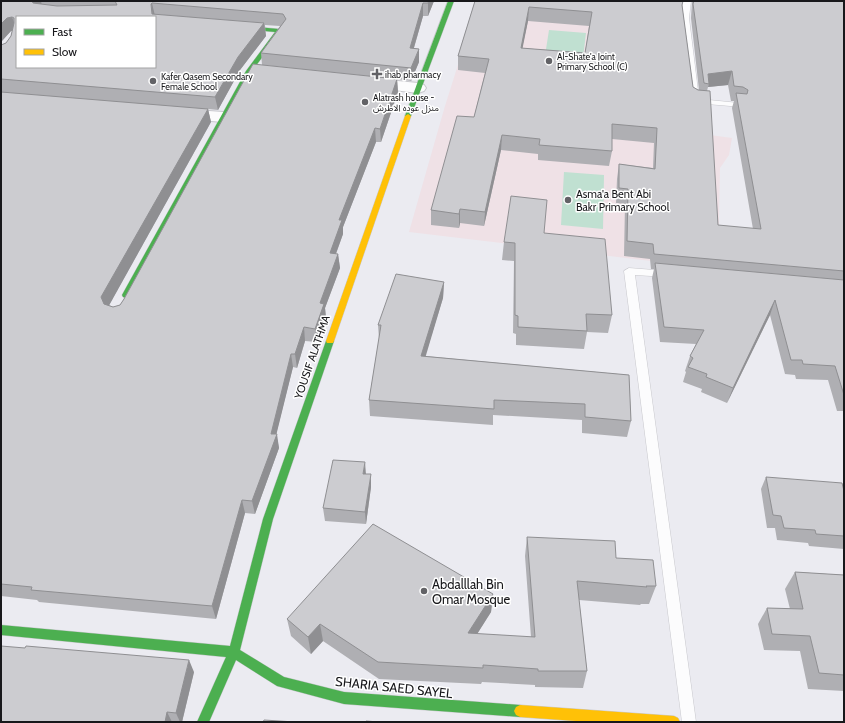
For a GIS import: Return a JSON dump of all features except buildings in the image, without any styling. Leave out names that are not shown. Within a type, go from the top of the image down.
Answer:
[{"type":"street","name":"YOUSIF ALATHMA","points":[[203,722],[234,652],[268,519],[418,88],[451,1]]},
{"type":"street","points":[[121,305],[223,117],[257,72],[279,31],[224,26]]},
{"type":"street","points":[[349,81],[418,88]]},
{"type":"street","points":[[168,112],[223,117]]},
{"type":"street","name":"SHARIA SAED SAYEL","points":[[1,630],[234,652],[281,682],[344,698],[674,722]]},
{"type":"lane","points":[[687,1],[686,18],[695,101],[739,105]]},
{"type":"lane","points":[[675,275],[629,271],[689,722]]},
{"type":"shaded area","name":"Asma'a Bent Abi Bakr Primary School","points":[[478,1],[635,15],[642,126],[732,138],[729,155],[720,168],[718,269],[409,232],[445,106]]},
{"type":"green space","points":[[549,30],[586,33],[582,66],[544,62]]},
{"type":"green space","points":[[564,172],[604,175],[603,229],[561,225]]},
{"type":"traffic: fast","points":[[408,116],[451,1]]},
{"type":"traffic: fast","points":[[126,295],[249,71],[279,31],[236,27]]},
{"type":"traffic: fast","points":[[203,722],[234,652],[268,519],[330,341]]},
{"type":"traffic: fast","points":[[1,630],[234,652],[281,682],[344,698],[520,711]]},
{"type":"traffic: slow","points":[[330,341],[408,116]]},
{"type":"traffic: slow","points":[[520,711],[674,722]]},
{"type":"place","name":"Al-Shate'a Joint Primary School (C)","points":[[549,61]]},
{"type":"place","name":"ihab pharmacy","points":[[377,74]]},
{"type":"place","name":"Kafer Qasem Secondary Female School","points":[[153,81]]},
{"type":"place","name":"Alatrash house - منزل عوده الاطرش","points":[[365,102]]},
{"type":"place","name":"Asma'a Bent Abi Bakr Primary School","points":[[568,200]]},
{"type":"place","name":"Abdalllah Bin Omar Mosque","points":[[424,591]]}]
